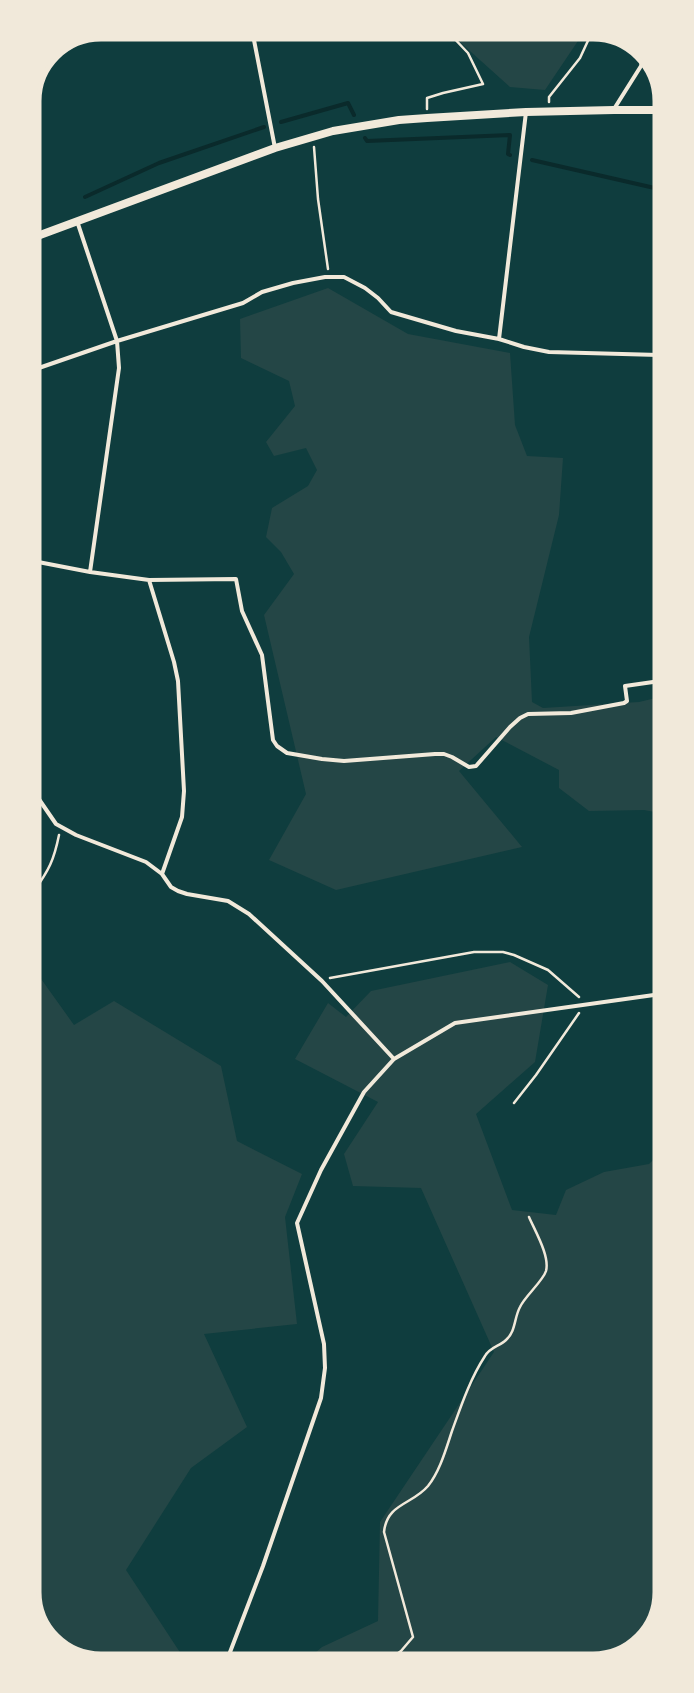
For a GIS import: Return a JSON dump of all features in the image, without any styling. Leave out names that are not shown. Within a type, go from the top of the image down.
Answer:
[{"type":"main road","points":[[39,235],[274,148],[333,131],[399,120],[427,118],[526,112],[655,110]]},
{"type":"street","points":[[254,39],[274,148]]},
{"type":"street","points":[[614,110],[642,63]]},
{"type":"street","points":[[499,339],[526,112]]},
{"type":"street","points":[[77,220],[117,342],[119,368],[90,572]]},
{"type":"street","points":[[39,368],[243,303],[262,292],[293,283],[329,277],[344,277],[365,288],[378,298],[391,312],[456,331],[499,339],[524,347],[549,352],[655,355]]},
{"type":"street","points":[[39,562],[90,572],[149,580],[236,579],[242,611],[262,655],[273,740],[277,746],[287,753],[344,761],[388,756],[440,754],[452,757],[473,768],[510,727],[520,718],[528,714],[571,713],[624,702],[627,701],[625,686],[655,682]]},
{"type":"street","points":[[149,580],[174,662],[178,681],[184,791],[182,817],[162,874]]},
{"type":"street","points":[[39,800],[56,824],[76,835],[146,862],[162,874],[171,886],[178,891],[228,901],[249,914],[322,981],[394,1059]]},
{"type":"street","points":[[229,1654],[263,1566],[321,1398],[325,1368],[324,1344],[297,1223],[321,1170],[364,1092],[394,1059],[455,1023],[655,995]]},
{"type":"path","points":[[427,118],[428,98],[483,84],[468,53],[455,39]]},
{"type":"path","points":[[549,112],[549,97],[580,58],[589,39]]},
{"type":"path","points":[[311,137],[315,148],[318,199],[328,258],[329,277]]},
{"type":"path","points":[[39,884],[49,871],[56,854],[60,826]]},
{"type":"path","points":[[322,981],[337,976],[474,952],[503,952],[514,955],[548,970],[586,1004],[536,1075],[514,1103]]},
{"type":"path","points":[[397,1654],[413,1637],[384,1532],[385,1523],[396,1508],[415,1497],[428,1486],[443,1458],[462,1403],[485,1354],[497,1345],[506,1341],[513,1331],[519,1308],[546,1272],[548,1261],[529,1217]]},
{"type":"shaded area","points":[[457,39],[579,39],[545,90],[510,87]]},
{"type":"shaded area","points":[[328,288],[408,334],[510,353],[515,425],[527,456],[563,458],[559,515],[529,637],[532,702],[543,708],[639,702],[655,698],[655,812],[644,810],[589,811],[559,788],[559,770],[496,737],[459,771],[522,847],[336,890],[269,860],[306,794],[264,615],[294,574],[281,552],[266,537],[272,508],[308,486],[317,470],[306,448],[274,456],[266,442],[295,406],[289,381],[241,358],[240,319]]},
{"type":"shaded area","points":[[510,962],[548,985],[535,1062],[476,1114],[512,1210],[556,1215],[566,1190],[604,1172],[649,1164],[655,1158],[655,1592],[652,1612],[649,1620],[642,1630],[628,1644],[613,1651],[593,1654],[314,1654],[322,1647],[378,1621],[380,1522],[494,1352],[421,1188],[353,1186],[344,1154],[378,1102],[295,1059],[328,1003],[346,1017],[371,991]]},
{"type":"shaded area","points":[[39,976],[74,1025],[114,1001],[221,1066],[237,1141],[302,1174],[285,1217],[297,1324],[204,1334],[247,1427],[191,1468],[126,1570],[181,1654],[97,1654],[81,1651],[70,1646],[57,1636],[45,1620],[40,1604]]},
{"type":"waterway","points":[[281,122],[348,103],[354,115]]},
{"type":"waterway","points":[[85,197],[159,163],[264,127]]},
{"type":"waterway","points":[[365,138],[367,141],[510,135],[508,154],[510,155]]},
{"type":"waterway","points":[[532,160],[655,188]]}]
